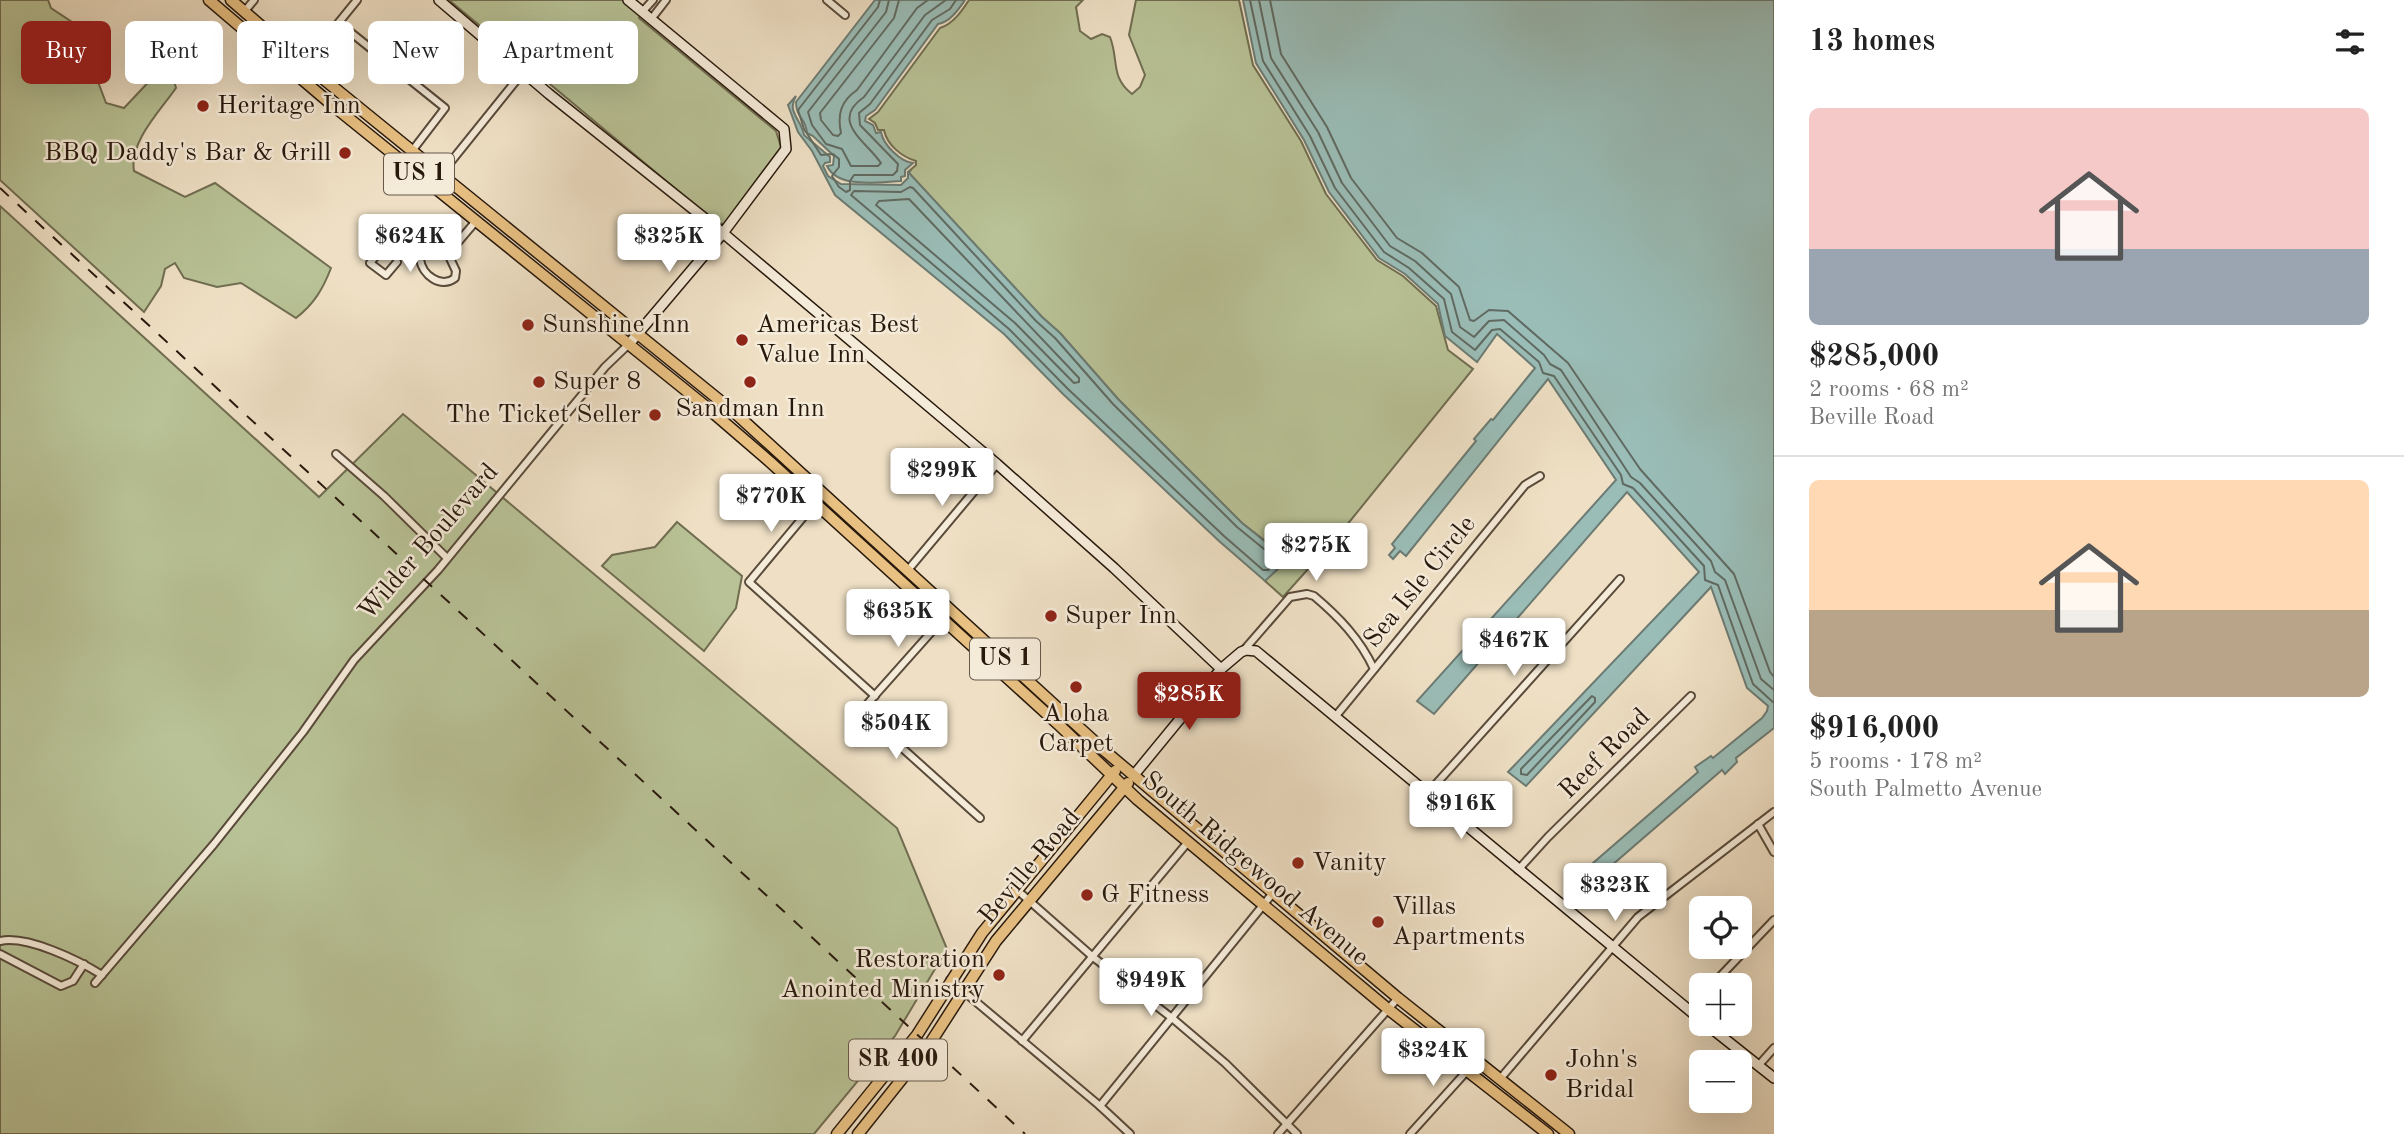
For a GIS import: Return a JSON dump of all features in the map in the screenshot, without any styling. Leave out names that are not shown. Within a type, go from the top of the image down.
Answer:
[{"type":"main road","name":"South Ridgewood Avenue","points":[[209,0],[237,24]]},
{"type":"main road","name":"South Ridgewood Avenue","points":[[231,0],[255,21]]},
{"type":"main road","name":"South Ridgewood Avenue","points":[[308,84],[714,413],[1188,842],[1388,1009],[1548,1134]]},
{"type":"main road","name":"South Ridgewood Avenue","points":[[330,84],[734,412],[1121,765],[1398,998],[1569,1134]]},
{"type":"main road","points":[[814,503],[825,503],[845,512]]},
{"type":"main road","points":[[945,623],[972,637],[980,636]]},
{"type":"main road","name":"Beville Road","points":[[837,1134],[918,1035],[950,980],[982,933],[1121,765]]},
{"type":"main road","name":"Beville Road","points":[[858,1134],[929,1045],[996,941],[1135,775]]},
{"type":"street","points":[[244,12],[254,0]]},
{"type":"street","points":[[341,21],[357,0]]},
{"type":"street","points":[[439,0],[478,33]]},
{"type":"street","points":[[628,0],[652,18],[666,0]]},
{"type":"street","points":[[643,12],[653,0]]},
{"type":"street","points":[[827,0],[845,15]]},
{"type":"street","name":"Wilder Boulevard","points":[[95,983],[214,844],[303,732],[354,660],[447,558],[605,367],[638,334],[723,233],[786,149],[784,129],[652,18]]},
{"type":"street","points":[[354,35],[445,108],[412,151]]},
{"type":"street","points":[[440,174],[513,84]]},
{"type":"street","points":[[538,84],[723,233],[997,464],[1114,568],[1221,669]]},
{"type":"street","points":[[447,254],[476,221]]},
{"type":"street","points":[[384,246],[370,263],[386,275],[397,262]]},
{"type":"street","points":[[430,249],[447,254],[456,271],[455,278],[449,283],[441,283],[425,272],[420,260],[422,254],[430,249]]},
{"type":"street","points":[[336,454],[384,496],[447,558]]},
{"type":"street","points":[[908,570],[997,464]]},
{"type":"street","name":"Sea Isle Circle","points":[[1335,717],[1525,485],[1540,476]]},
{"type":"street","points":[[814,503],[749,582],[875,696]]},
{"type":"street","points":[[1427,794],[1620,579]]},
{"type":"street","points":[[1244,651],[1290,597],[1307,594],[1319,601],[1348,628],[1368,655],[1374,669]]},
{"type":"street","points":[[945,623],[861,711],[980,818]]},
{"type":"street","points":[[1244,651],[1256,651],[1689,1010]]},
{"type":"street","name":"Beville Road","points":[[1135,775],[1221,669],[1244,651]]},
{"type":"street","name":"Reef Road","points":[[1518,870],[1548,836],[1691,696]]},
{"type":"street","points":[[1500,1079],[1637,917],[1774,812]]},
{"type":"street","points":[[1758,824],[1774,852]]},
{"type":"street","points":[[1023,1041],[1188,842]]},
{"type":"street","points":[[1017,890],[1093,957],[1172,1017],[1225,1063],[1297,1134]]},
{"type":"street","points":[[1100,1106],[1273,893]]},
{"type":"street","points":[[1723,973],[1774,920]]},
{"type":"street","points":[[0,941],[24,941],[84,964],[102,975]]},
{"type":"street","points":[[0,954],[61,986],[73,981],[84,964]]},
{"type":"street","points":[[950,980],[1130,1134]]},
{"type":"street","points":[[1278,1134],[1398,998]]},
{"type":"street","points":[[1721,1036],[1774,1079]]},
{"type":"street","points":[[1758,1066],[1774,1048]]},
{"type":"street","points":[[1410,1134],[1476,1060]]},
{"type":"street","points":[[892,1068],[904,1078]]},
{"type":"street","points":[[1538,1126],[1546,1115]]},
{"type":"green space","points":[[0,0],[48,0],[51,8],[70,21],[21,21],[21,84],[99,84],[106,103],[124,108],[147,84],[175,84],[176,88],[141,138],[136,149],[134,171],[185,197],[215,183],[331,268],[313,302],[296,318],[241,283],[217,287],[184,278],[175,263],[165,269],[161,286],[144,312],[0,180]]},
{"type":"green space","points":[[449,0],[622,0],[641,14],[639,18],[776,131],[781,147],[724,225],[707,215],[550,84],[638,84],[638,21],[478,21],[478,24]]},
{"type":"green space","points":[[969,0],[1083,0],[1076,7],[1080,31],[1091,39],[1102,34],[1110,37],[1118,75],[1132,94],[1140,87],[1145,75],[1129,35],[1136,0],[1239,0],[1253,65],[1301,141],[1326,194],[1377,260],[1403,276],[1436,306],[1448,350],[1473,369],[1342,531],[1283,597],[1265,581],[1282,554],[1242,523],[1118,399],[1060,333],[1042,317],[908,172],[916,165],[916,161],[896,150],[888,141],[884,130],[878,130],[875,123],[869,119],[878,112],[940,28],[953,20]]},
{"type":"green space","points":[[0,206],[319,497],[403,414],[897,828],[947,949],[895,1036],[814,1134],[0,1134]]},
{"type":"green space","points":[[677,522],[742,576],[736,608],[704,651],[602,566],[612,555],[655,547]]},
{"type":"water","points":[[875,0],[965,0],[950,18],[938,24],[875,110],[866,116],[865,121],[873,125],[876,133],[881,132],[893,152],[903,160],[913,163],[905,170],[901,181],[870,183],[849,181],[832,173],[827,166],[833,165],[834,156],[807,133],[796,102]]},
{"type":"water","points":[[1243,0],[1774,0],[1774,728],[1736,758],[1737,762],[1725,774],[1722,770],[1596,879],[1585,897],[1573,888],[1585,870],[1698,772],[1695,767],[1711,756],[1713,758],[1762,718],[1768,706],[1747,688],[1711,587],[1526,786],[1508,772],[1699,572],[1627,492],[1434,714],[1417,701],[1616,480],[1548,379],[1406,556],[1400,551],[1393,559],[1389,555],[1395,548],[1392,544],[1476,441],[1474,439],[1535,368],[1497,334],[1477,362],[1445,336],[1438,304],[1405,274],[1379,258],[1329,192],[1304,140],[1256,63]]},
{"type":"water","points":[[796,96],[793,107],[804,135],[830,157],[830,162],[823,166],[828,176],[841,184],[901,185],[908,178],[908,172],[911,170],[909,173],[1042,317],[1060,333],[1118,399],[1242,523],[1282,555],[1283,564],[1265,581],[1063,394],[1004,334],[835,195],[812,151],[798,132],[788,105]]},
{"type":"railway","points":[[0,188],[1025,1134]]},
{"type":"place","name":"Heritage Inn","points":[[203,106]]},
{"type":"place","name":"BBQ Daddy's Bar & Grill","points":[[345,153]]},
{"type":"place","name":"Sunshine Inn","points":[[528,325]]},
{"type":"place","name":"Americas Best Value Inn","points":[[742,340]]},
{"type":"place","name":"Super 8","points":[[539,382]]},
{"type":"place","name":"Sandman Inn","points":[[750,382]]},
{"type":"place","name":"The Ticket Seller","points":[[655,415]]},
{"type":"place","name":"Super Inn","points":[[1051,616]]},
{"type":"place","name":"Aloha Carpet","points":[[1076,687]]},
{"type":"place","name":"Vanity","points":[[1298,863]]},
{"type":"place","name":"G Fitness","points":[[1087,895]]},
{"type":"place","name":"Villas Apartments","points":[[1378,922]]},
{"type":"place","name":"Restoration Anointed Ministry","points":[[999,975]]},
{"type":"place","name":"John's Bridal","points":[[1551,1075]]}]
